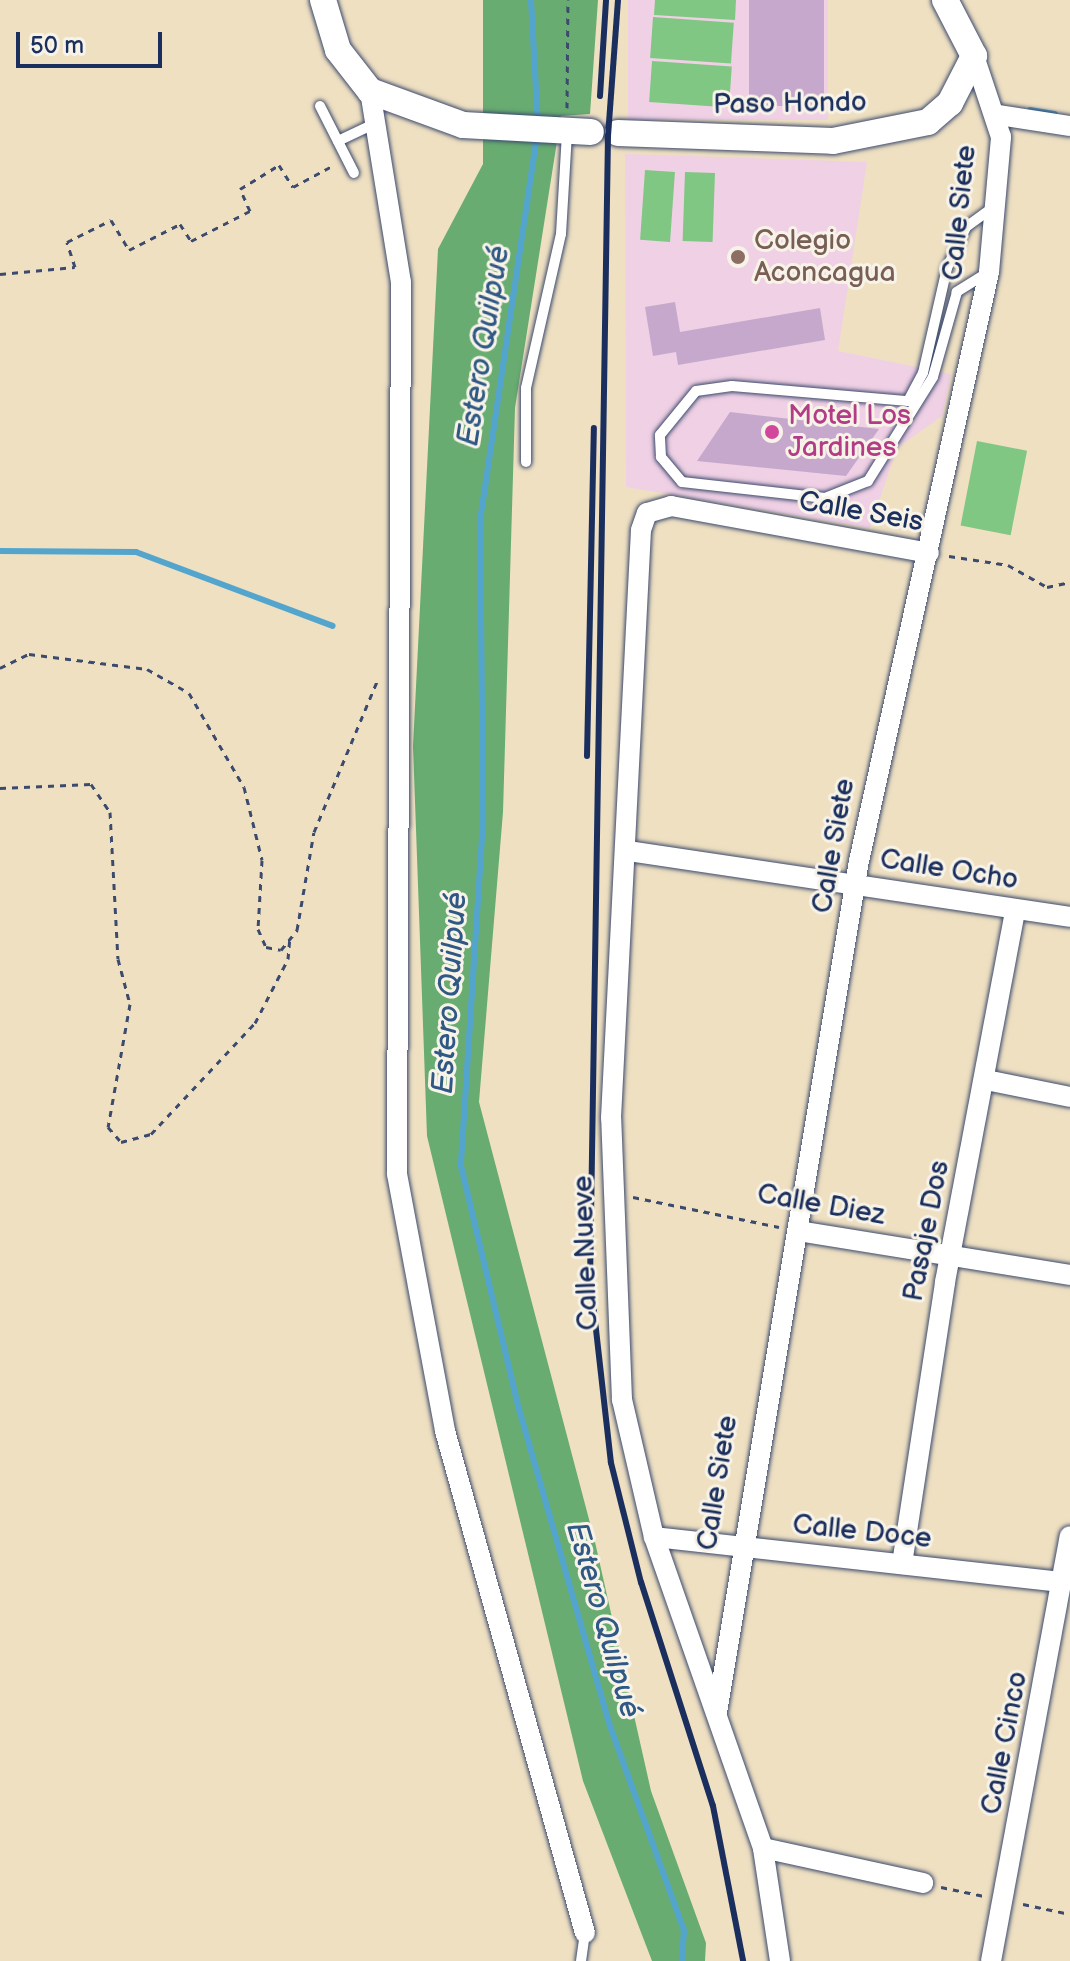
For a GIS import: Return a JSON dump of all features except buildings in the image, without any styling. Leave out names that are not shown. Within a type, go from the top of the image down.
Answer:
[{"type":"street","points":[[323,0],[338,50],[370,91],[401,282],[397,1174],[445,1431],[585,1933]]},
{"type":"street","name":"Calle Siete","points":[[717,1716],[740,1547],[858,884],[989,272],[999,203],[998,115],[974,56],[945,0]]},
{"type":"street","name":"Paso Hondo","points":[[618,133],[833,141],[899,131],[928,122],[950,103],[974,56]]},
{"type":"street","points":[[370,91],[463,125],[579,132]]},
{"type":"street","points":[[998,115],[1070,126]]},
{"type":"street","name":"Calle Seis","points":[[643,519],[654,508],[671,506],[929,553]]},
{"type":"street","name":"Calle Nueve","points":[[643,519],[610,1192],[622,1400],[654,1537],[763,1848],[780,1961]]},
{"type":"street","name":"Calle Ocho","points":[[629,851],[1070,917]]},
{"type":"street","name":"Pasaje Dos","points":[[902,1564],[950,1255],[986,1080],[1015,910]]},
{"type":"street","points":[[986,1080],[1070,1097]]},
{"type":"street","name":"Calle Diez","points":[[798,1231],[1070,1275]]},
{"type":"street","name":"Calle Cinco","points":[[991,1961],[1070,1536]]},
{"type":"street","name":"Calle Doce","points":[[654,1537],[1063,1582]]},
{"type":"street","points":[[763,1848],[923,1883]]},
{"type":"lane","points":[[320,106],[354,173]]},
{"type":"lane","points":[[338,141],[376,123]]},
{"type":"lane","points":[[526,462],[526,388],[561,234],[579,132]]},
{"type":"lane","points":[[989,272],[957,292],[933,377],[868,481],[825,498],[696,484],[682,482],[661,457],[660,435],[696,391],[732,386],[908,401],[923,373],[947,268],[966,227],[999,203]]},
{"type":"lane","points":[[581,1961],[585,1933]]},
{"type":"path","points":[[568,0],[579,132]]},
{"type":"path","points":[[0,274],[75,267],[67,242],[111,220],[129,250],[180,224],[191,241],[250,211],[240,189],[279,165],[293,187],[347,158]]},
{"type":"path","name":"Calle Seis","points":[[929,553],[1008,565],[1047,587],[1070,582]]},
{"type":"path","points":[[0,668],[29,654],[147,669],[189,693],[244,787],[262,860],[258,929],[266,947],[281,950],[290,938]]},
{"type":"path","points":[[0,788],[91,784],[110,812],[118,959],[130,1004],[108,1127],[121,1142],[151,1134],[255,1023],[288,959],[290,938],[307,891],[314,832],[381,671]]},
{"type":"path","name":"Calle Diez","points":[[610,1192],[798,1231]]},
{"type":"shaded area","points":[[628,0],[828,0],[828,120],[628,120]]},
{"type":"shaded area","points":[[625,154],[867,162],[838,351],[951,374],[942,416],[897,448],[870,528],[626,487]]},
{"type":"green space","points":[[483,0],[598,0],[590,114],[561,116],[515,408],[503,812],[479,1102],[595,1542],[651,1791],[706,1943],[705,1961],[652,1961],[583,1781],[427,1136],[413,746],[438,249],[483,164]]},
{"type":"green space","points":[[655,0],[736,0],[735,20],[654,15]]},
{"type":"green space","points":[[653,17],[734,23],[731,64],[650,58]]},
{"type":"green space","points":[[652,61],[732,67],[729,107],[649,102]]},
{"type":"green space","points":[[645,170],[675,172],[670,242],[640,240]]},
{"type":"green space","points":[[685,172],[715,173],[713,242],[683,241]]},
{"type":"green space","points":[[977,441],[1027,451],[1011,535],[961,525]]},
{"type":"waterway","name":"Estero Quilpué","points":[[531,0],[538,124]]},
{"type":"waterway","points":[[1030,110],[1055,114]]},
{"type":"waterway","name":"Estero Quilpué","points":[[537,135],[480,519],[483,822],[461,1166],[519,1409],[610,1726],[684,1930],[682,1961]]},
{"type":"waterway","points":[[0,551],[136,552],[333,626]]},
{"type":"railway","points":[[600,96],[606,0]]},
{"type":"railway","points":[[618,0],[608,136],[590,1276],[611,1463],[641,1582],[713,1806],[743,1961]]},
{"type":"railway","points":[[587,756],[594,428]]},
{"type":"place","name":"Colegio Aconcagua","points":[[738,257]]},
{"type":"place","name":"Motel Los Jardines","points":[[772,432]]}]
